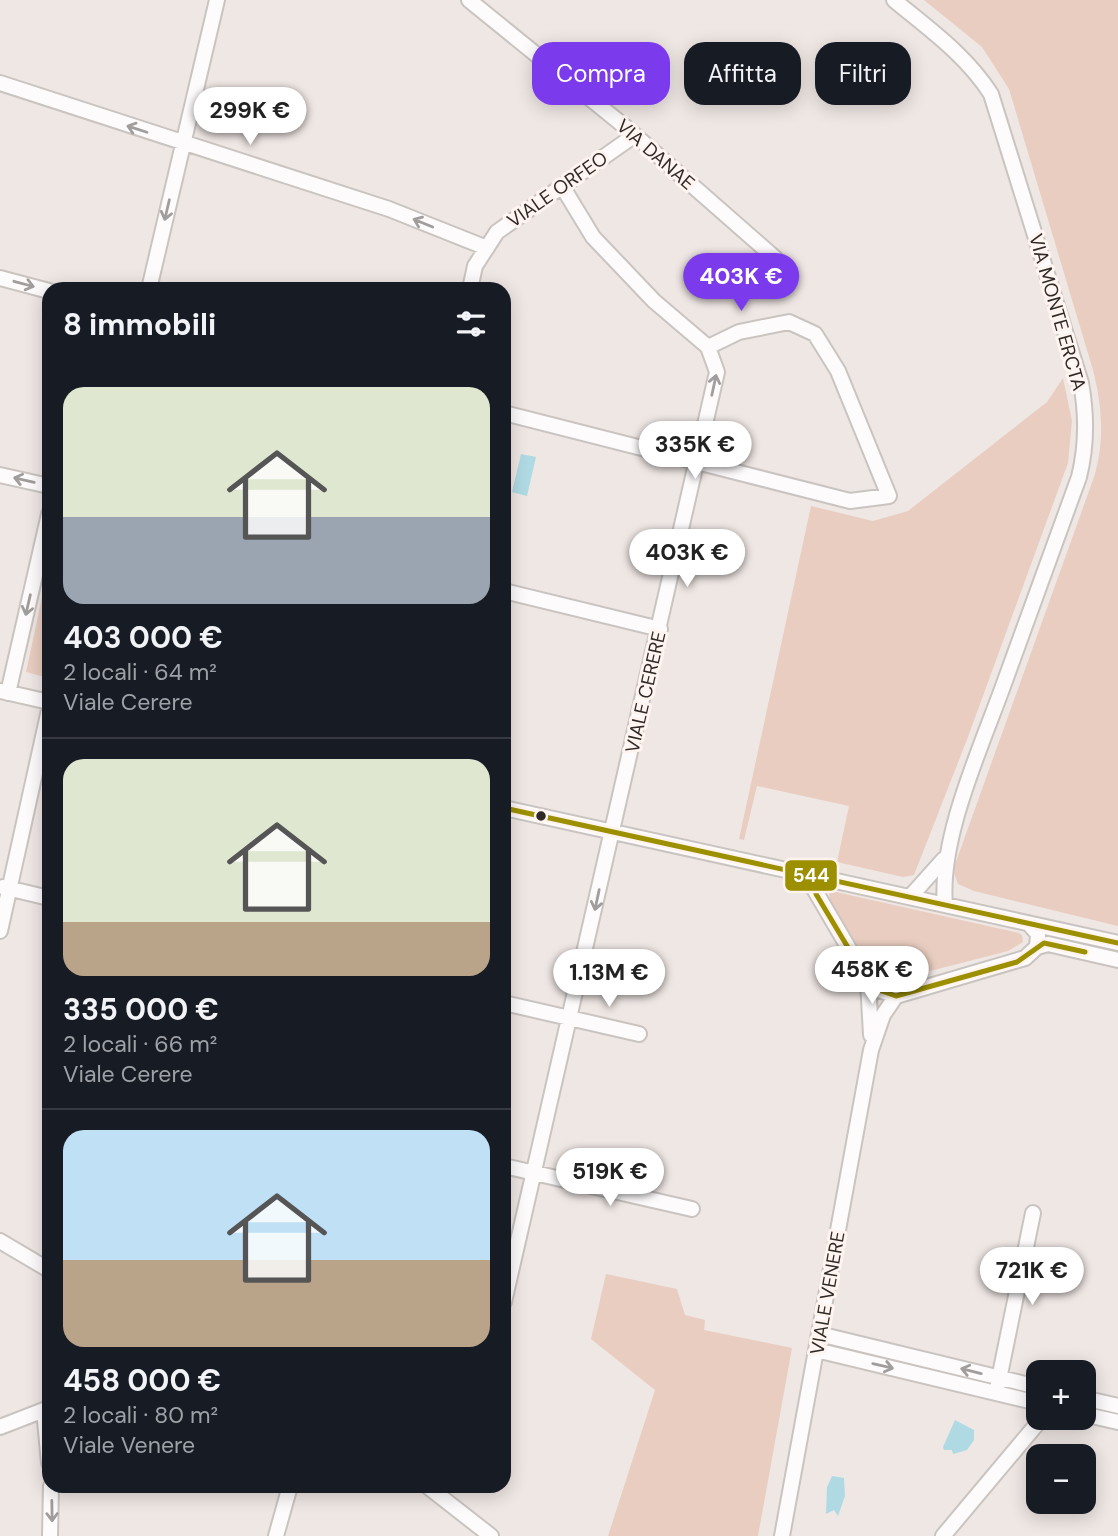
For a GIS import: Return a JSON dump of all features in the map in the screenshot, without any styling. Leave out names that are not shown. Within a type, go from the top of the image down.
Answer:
[{"type":"street","points":[[151,282],[217,0]]},
{"type":"street","name":"VIA DANAE","points":[[469,0],[635,135],[775,258]]},
{"type":"street","name":"VIA MONTE ERCTA","points":[[894,0],[958,53],[975,70],[990,94],[1002,123],[1081,383],[1086,413],[1084,456],[1079,477],[980,748],[945,859]]},
{"type":"street","points":[[0,83],[389,209],[486,248]]},
{"type":"street","name":"VIALE ORFEO","points":[[472,282],[475,266],[497,232],[635,135]]},
{"type":"street","points":[[511,415],[850,501],[889,496],[838,371],[815,334],[789,322],[738,332],[708,347],[654,301],[593,237],[562,186]]},
{"type":"street","points":[[0,278],[42,288]]},
{"type":"street","name":"VIALE CERERE","points":[[511,1272],[717,372],[708,347]]},
{"type":"street","points":[[0,474],[42,484]]},
{"type":"street","points":[[42,542],[4,692],[42,700]]},
{"type":"street","points":[[511,593],[660,629]]},
{"type":"street","points":[[0,931],[5,888],[42,738]]},
{"type":"street","points":[[511,810],[807,877],[827,879],[1118,943]]},
{"type":"street","points":[[910,897],[945,859]]},
{"type":"street","points":[[945,859],[945,905]]},
{"type":"street","points":[[807,877],[868,981],[876,989],[896,996],[1017,962],[1037,947],[1048,944],[1118,960]]},
{"type":"street","points":[[816,894],[817,885],[827,879]]},
{"type":"street","points":[[5,888],[42,896]]},
{"type":"street","points":[[1030,925],[1038,934],[1037,947]]},
{"type":"street","points":[[868,981],[871,1050]]},
{"type":"street","points":[[871,1050],[883,1015],[896,996]]},
{"type":"street","points":[[511,1005],[639,1034]]},
{"type":"street","name":"VIALE VENERE","points":[[782,1536],[871,1050]]},
{"type":"street","points":[[511,1168],[692,1209]]},
{"type":"street","points":[[995,1392],[1033,1213]]},
{"type":"street","points":[[0,1241],[42,1266]]},
{"type":"street","points":[[819,1334],[1026,1384]]},
{"type":"street","points":[[817,1350],[1026,1400]]},
{"type":"street","points":[[1096,1401],[1118,1406]]},
{"type":"street","points":[[0,1427],[42,1411]]},
{"type":"street","points":[[1096,1417],[1118,1422]]},
{"type":"street","points":[[943,1536],[1032,1430]]},
{"type":"street","points":[[50,1536],[51,1493]]},
{"type":"street","points":[[276,1536],[288,1493]]},
{"type":"street","points":[[436,1493],[491,1536]]},
{"type":"shaded area","points":[[924,0],[1118,0],[1118,926],[974,891],[958,884],[953,870],[1094,477],[1100,450],[1101,423],[1093,370],[1009,89],[982,47]]},
{"type":"shaded area","points":[[1063,378],[1072,421],[1068,463],[968,737],[914,875],[903,877],[837,862],[849,806],[757,786],[744,840],[739,839],[811,506],[873,521],[908,511],[1047,402]]},
{"type":"shaded area","points":[[42,598],[42,676],[26,672]]},
{"type":"shaded area","points":[[836,892],[1019,933],[1023,942],[1008,951],[895,980],[873,967],[856,947],[830,902],[829,893]]},
{"type":"shaded area","points":[[606,1274],[677,1289],[685,1315],[705,1320],[704,1330],[792,1348],[758,1536],[608,1536],[655,1390],[591,1339]]},
{"type":"water","points":[[521,454],[536,457],[527,496],[512,492]]},
{"type":"water","points":[[955,1420],[974,1430],[974,1440],[967,1450],[953,1454],[952,1450],[944,1450],[943,1447]]},
{"type":"water","points":[[832,1476],[844,1478],[845,1496],[838,1516],[834,1510],[826,1514],[827,1487]]},
{"type":"transit line","name":"544","points":[[511,810],[1118,943]]},
{"type":"transit line","name":"544","points":[[826,879],[817,885],[816,894],[868,981],[876,989],[896,996],[1017,962],[1044,943],[1085,952]]}]
